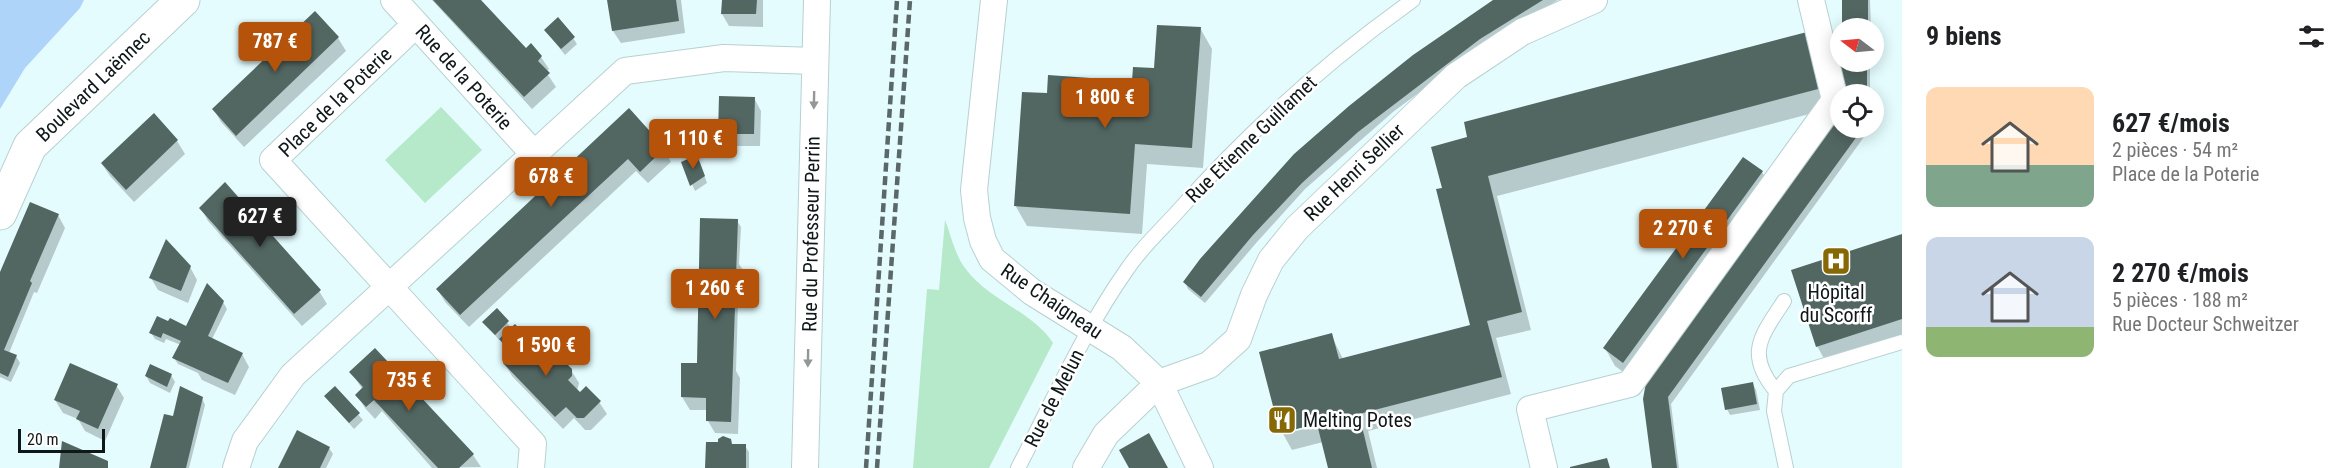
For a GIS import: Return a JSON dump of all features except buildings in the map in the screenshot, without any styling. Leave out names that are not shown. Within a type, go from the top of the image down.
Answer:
[{"type":"main road","name":"Boulevard Laënnec","points":[[0,213],[30,146],[183,0]]},
{"type":"street","name":"Rue de la Poterie","points":[[394,0],[534,154]]},
{"type":"street","name":"Rue du Professeur Perrin","points":[[805,468],[817,0]]},
{"type":"street","name":"Rue Chaigneau","points":[[994,0],[974,190],[977,218],[983,241],[992,259],[1010,276],[1122,348],[1159,383],[1200,468]]},
{"type":"street","name":"Rue Henri Sellier","points":[[1159,383],[1209,365],[1238,339],[1254,295],[1271,260],[1297,228],[1456,76],[1522,32],[1594,0]]},
{"type":"street","points":[[1544,468],[1530,409],[1630,384],[1834,100],[1811,0]]},
{"type":"street","name":"Place de la Poterie","points":[[389,287],[273,160],[416,24]]},
{"type":"street","points":[[236,468],[245,441],[293,375],[625,72],[724,58],[815,61]]},
{"type":"street","points":[[389,287],[533,444],[531,468]]},
{"type":"street","points":[[1086,468],[1106,434],[1159,383]]},
{"type":"lane","name":"Rue Etienne Guillamet","points":[[1090,328],[1128,267],[1224,159],[1288,99],[1369,31],[1413,0]]},
{"type":"lane","points":[[1776,391],[1764,376],[1757,352],[1765,330],[1785,301]]},
{"type":"lane","name":"Rue de Melun","points":[[1018,468],[1090,328]]},
{"type":"lane","points":[[1786,468],[1774,411],[1776,391],[1789,376],[1902,342]]},
{"type":"green space","points":[[441,107],[482,150],[425,203],[385,160]]},
{"type":"green space","points":[[945,220],[958,257],[965,268],[986,289],[1034,322],[1053,343],[989,468],[913,468],[927,289],[939,290]]},
{"type":"water","points":[[0,0],[84,0],[80,8],[25,68],[0,109]]},
{"type":"railway","points":[[866,468],[897,0]]},
{"type":"railway","points":[[877,468],[910,0]]},
{"type":"place","name":"Hôpital du Scorff","points":[[1836,261]]},
{"type":"place","name":"Melting Potes","points":[[1282,420]]}]
